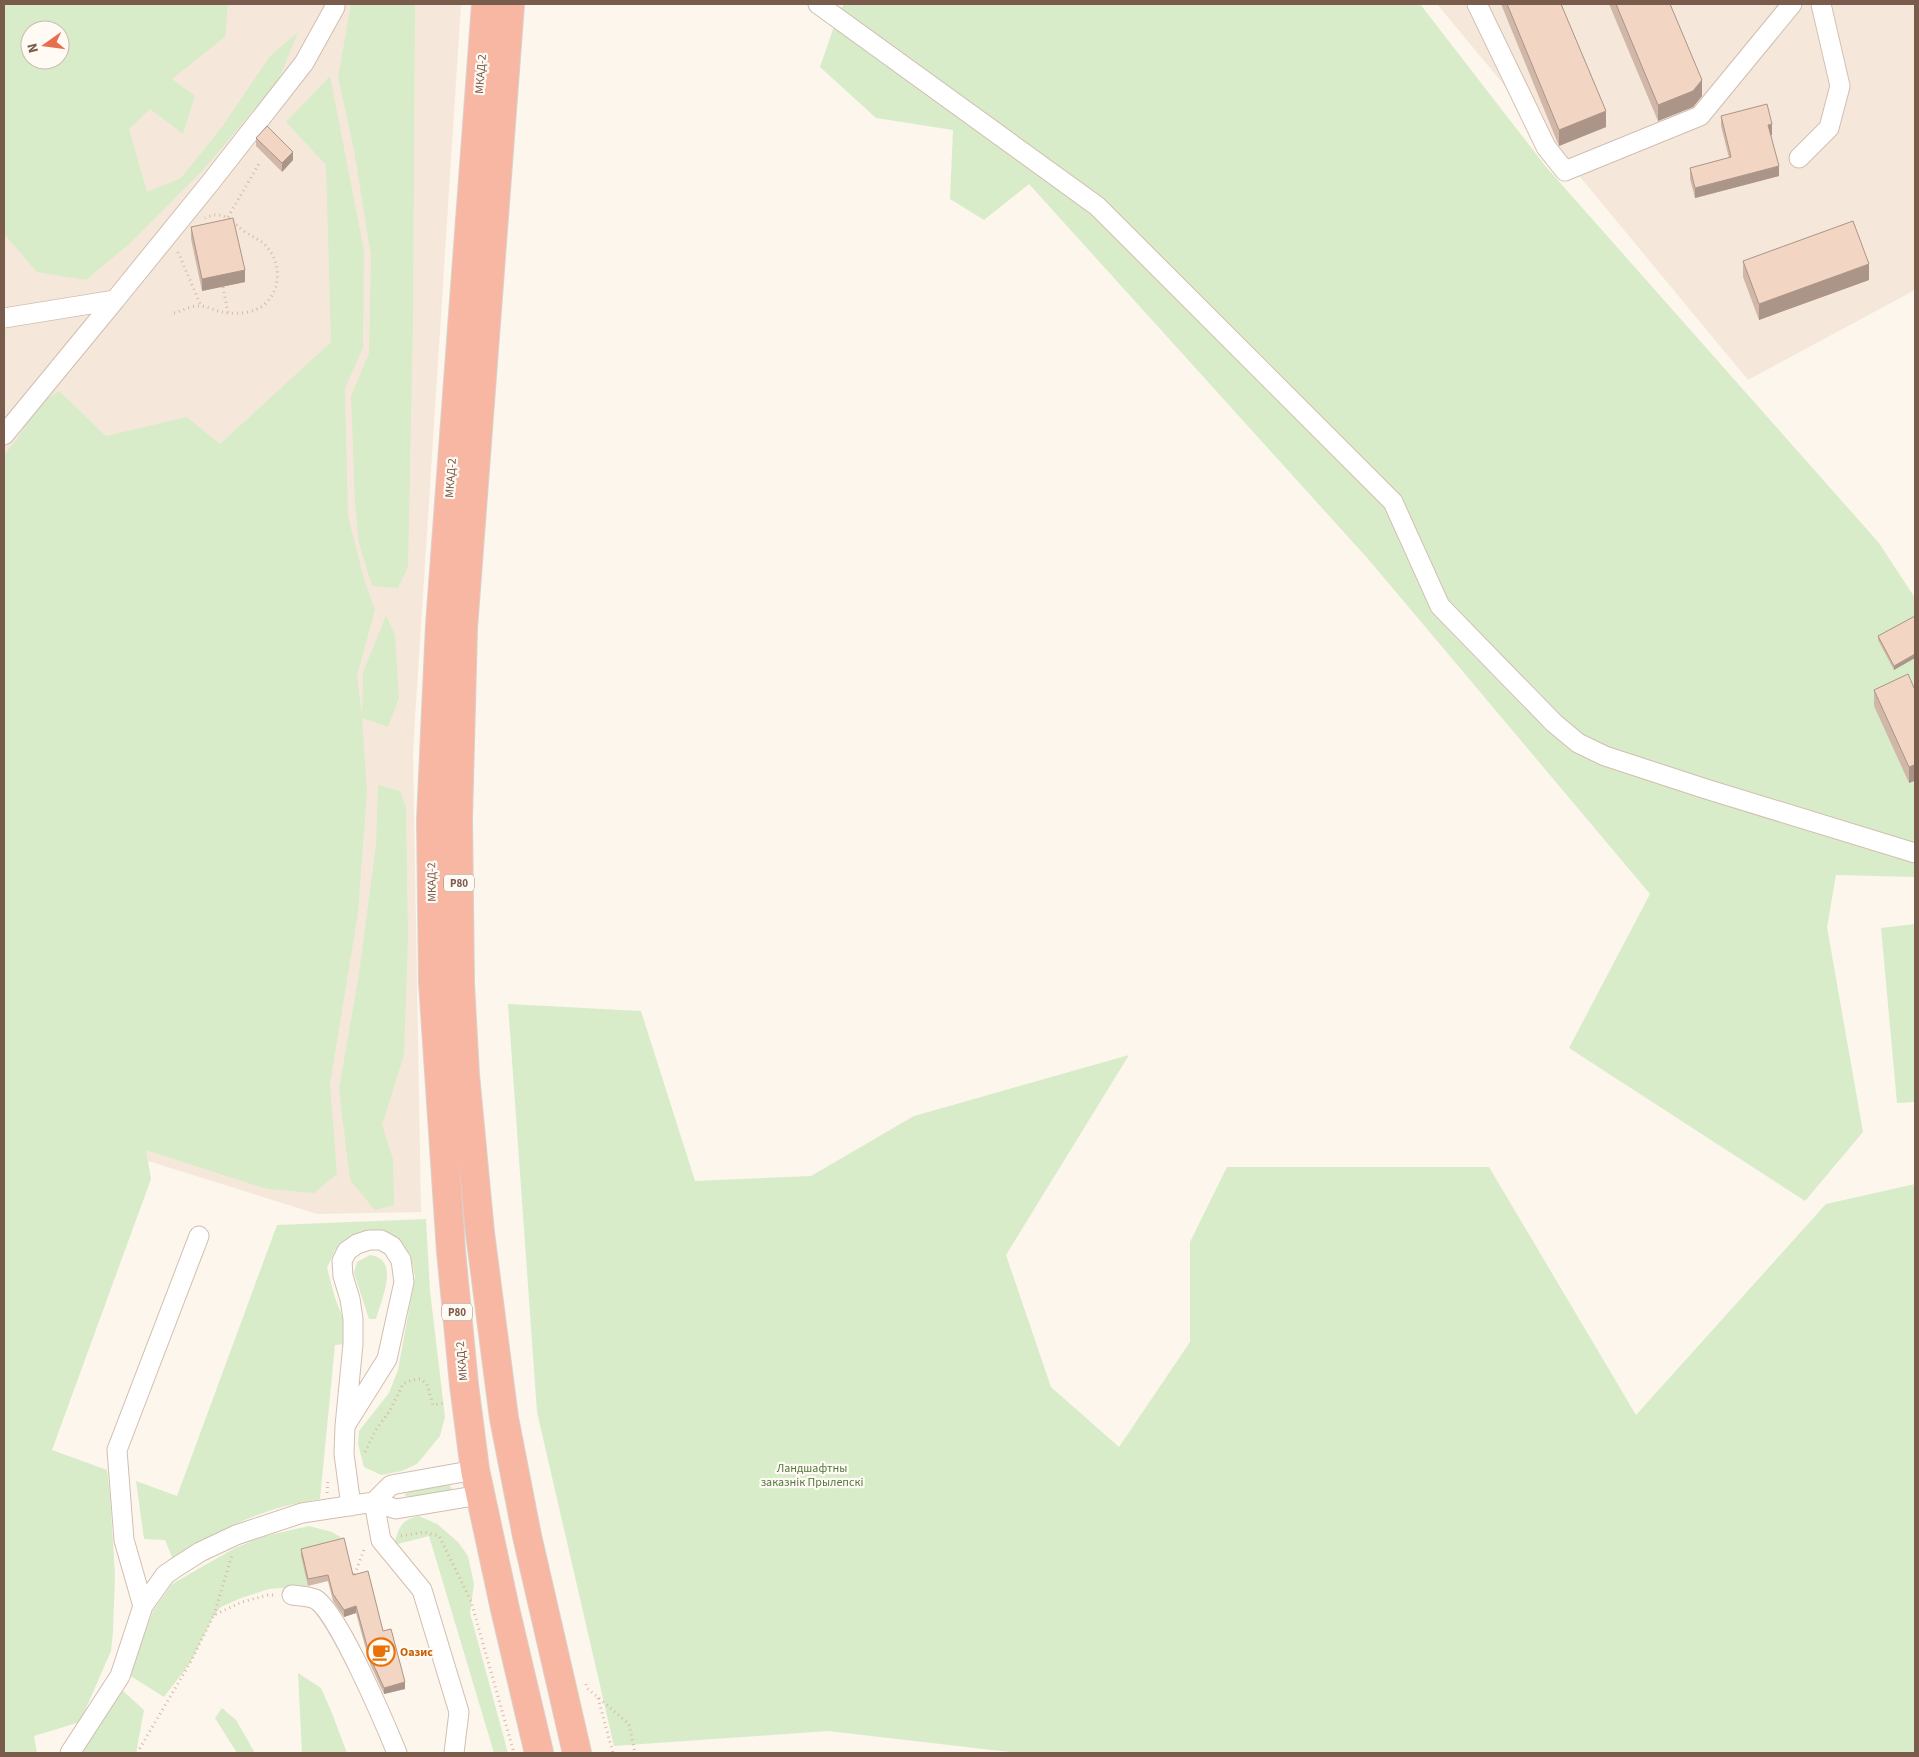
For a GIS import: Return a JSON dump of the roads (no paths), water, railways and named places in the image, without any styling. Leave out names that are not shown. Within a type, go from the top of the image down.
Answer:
[{"type":"highway","name":"МКАД-2","points":[[486,4],[440,624],[431,820],[433,982],[453,1270],[464,1385],[484,1482],[504,1609],[540,1753]]},
{"type":"highway","name":"Р80","points":[[510,4],[463,628],[458,819],[460,984],[465,1075],[487,1290],[508,1439],[523,1520],[577,1753]]},
{"type":"highway","points":[[508,1439],[484,1482],[523,1520]]},
{"type":"street","points":[[4,435],[204,191],[304,63],[334,8],[334,4]]},
{"type":"street","points":[[818,4],[1097,206],[1393,502],[1440,606],[1554,723],[1578,743],[1605,756],[1706,789],[1915,853]]},
{"type":"street","points":[[1477,4],[1546,147],[1566,171],[1700,116],[1792,4]]},
{"type":"street","points":[[1800,158],[1829,128],[1840,86],[1821,4]]},
{"type":"street","points":[[4,318],[115,300]]},
{"type":"street","points":[[143,1606],[124,1540],[117,1450],[198,1236]]},
{"type":"street","points":[[345,1426],[388,1360],[404,1282],[401,1260],[392,1246],[381,1240],[370,1240],[357,1244],[347,1251],[342,1261],[343,1276],[350,1299],[353,1319],[353,1344],[345,1426],[344,1454],[351,1506]]},
{"type":"street","points":[[70,1753],[120,1676],[143,1606],[165,1575],[200,1552],[236,1534],[302,1513],[374,1502],[396,1509],[484,1482]]},
{"type":"street","points":[[454,1753],[460,1712],[422,1590],[374,1540],[374,1502],[391,1485],[484,1482]]},
{"type":"street","points":[[292,1595],[315,1599],[332,1616],[383,1717],[397,1753]]},
{"type":"place","name":"Оазис","points":[[381,1652]]},
{"type":"park label","name":"Ландшафтны заказнік Прылепскі","points":[[812,1475]]}]
